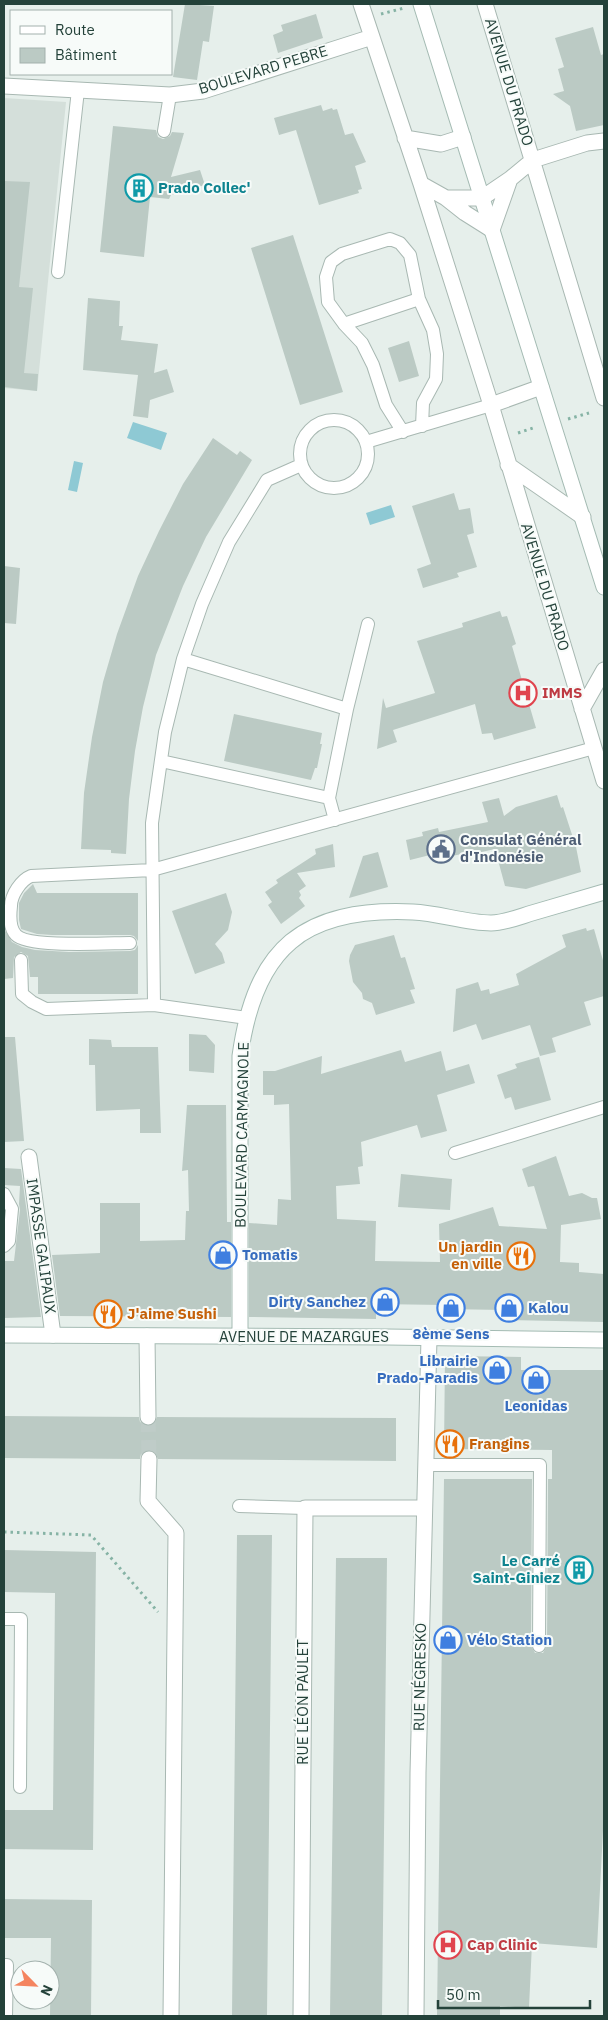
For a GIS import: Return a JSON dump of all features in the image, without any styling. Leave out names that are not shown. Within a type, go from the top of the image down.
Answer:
[{"type":"street","name":"AVENUE DU PRADO","points":[[485,4],[604,398]]},
{"type":"street","points":[[416,5],[463,137],[604,588]]},
{"type":"street","name":"AVENUE DU PRADO","points":[[364,11],[421,184],[490,405],[604,781]]},
{"type":"street","name":"BOULEVARD PEBRE","points":[[4,86],[170,95],[203,92],[372,37]]},
{"type":"street","points":[[405,138],[442,144],[463,137]]},
{"type":"street","points":[[532,160],[587,142],[604,141]]},
{"type":"street","name":"AVENUE DU PRADO","points":[[482,198],[510,179],[532,160]]},
{"type":"street","name":"AVENUE DU PRADO","points":[[492,230],[510,179]]},
{"type":"street","points":[[421,184],[446,198],[465,214],[492,230]]},
{"type":"street","points":[[446,198],[482,198]]},
{"type":"street","points":[[490,405],[541,387]]},
{"type":"street","points":[[508,466],[583,517]]},
{"type":"street","points":[[582,709],[604,670]]},
{"type":"street","name":"BOULEVARD CARMAGNOLE","points":[[240,1336],[240,1056],[253,998],[271,962],[290,941],[314,926],[338,917],[370,912],[414,912],[493,923],[604,892]]},
{"type":"street","name":"IMPASSE GALIPAUX","points":[[29,1157],[53,1335]]},
{"type":"street","name":"AVENUE DE MAZARGUES","points":[[4,1335],[604,1340]]},
{"type":"street","points":[[147,1336],[148,1417]]},
{"type":"street","name":"RUE NÉGRESKO","points":[[416,2016],[418,1763],[429,1338]]},
{"type":"street","points":[[149,1459],[148,1501],[176,1533],[171,2016]]},
{"type":"street","points":[[305,1508],[424,1508]]},
{"type":"street","name":"RUE LÉON PAULET","points":[[301,2016],[305,1508]]},
{"type":"lane","points":[[58,272],[78,90]]},
{"type":"lane","points":[[164,131],[170,95]]},
{"type":"lane","points":[[402,432],[386,405],[373,365],[362,343],[344,324],[328,302],[326,277],[331,262],[342,254],[390,239],[400,243],[410,255],[419,299],[432,330],[437,354],[436,378],[423,403],[422,426]]},
{"type":"lane","points":[[344,324],[419,299]]},
{"type":"lane","points":[[366,442],[490,405]]},
{"type":"lane","points":[[328,420],[340,420],[351,424],[360,432],[366,442],[368,456],[365,469],[357,480],[345,487],[331,489],[318,485],[308,477],[301,465],[299,453],[308,431],[317,424],[328,420]]},
{"type":"lane","points":[[154,1005],[152,824],[164,732],[183,659],[202,604],[229,542],[268,480],[301,465]]},
{"type":"lane","points":[[335,820],[329,798],[347,709],[368,624]]},
{"type":"lane","points":[[183,659],[347,709]]},
{"type":"lane","points":[[130,943],[38,943],[21,940],[15,934],[12,927],[11,901],[24,879],[31,876],[152,870],[594,748]]},
{"type":"lane","points":[[161,761],[329,798]]},
{"type":"lane","points":[[21,960],[22,994],[46,1009],[154,1005],[247,1018]]},
{"type":"lane","points":[[455,1153],[604,1107]]},
{"type":"lane","points":[[4,1194],[12,1209],[9,1241],[4,1246]]},
{"type":"lane","points":[[425,1465],[540,1465],[538,1646]]},
{"type":"lane","points":[[239,1506],[305,1508]]},
{"type":"lane","points":[[4,1619],[21,1619],[20,1787]]},
{"type":"lane","points":[[4,1965],[7,1965],[6,2016]]},
{"type":"path","points":[[364,11],[416,5]]},
{"type":"path","points":[[4,1532],[91,1535],[175,1631]]},
{"type":"shaded area","points":[[4,98],[66,102],[37,391],[4,388]]},
{"type":"water","points":[[133,422],[167,433],[161,450],[127,438]]},
{"type":"water","points":[[74,461],[83,463],[77,492],[68,490]]},
{"type":"water","points":[[391,505],[395,517],[370,525],[366,513]]},
{"type":"building","points":[[185,4],[214,6],[209,42],[203,41],[197,80],[173,77]]},
{"type":"building","points":[[316,14],[323,38],[278,53],[273,35],[283,31],[281,25]]},
{"type":"building","points":[[593,27],[601,55],[604,54],[604,125],[576,131],[570,106],[553,94],[564,91],[558,69],[564,67],[555,38]]},
{"type":"building","points":[[321,105],[323,111],[332,108],[333,110],[337,109],[345,135],[353,133],[366,162],[355,166],[362,189],[358,190],[359,193],[319,205],[296,130],[279,135],[274,118]]},
{"type":"building","name":"Prado Collec'","points":[[113,126],[156,130],[158,137],[163,139],[170,136],[172,132],[184,133],[171,177],[200,170],[205,185],[171,195],[169,199],[150,197],[144,257],[100,252]]},
{"type":"building","points":[[4,181],[30,182],[19,287],[33,288],[24,373],[38,374],[37,391],[5,387]]},
{"type":"building","points":[[293,235],[343,392],[300,405],[251,248]]},
{"type":"building","points":[[88,298],[120,301],[119,326],[123,326],[121,340],[158,344],[154,373],[167,369],[174,392],[150,400],[148,418],[133,416],[138,375],[83,370]]},
{"type":"building","points":[[409,341],[419,376],[399,382],[388,348]]},
{"type":"building","points":[[213,438],[237,455],[240,451],[252,460],[206,537],[183,586],[156,655],[143,707],[135,751],[129,799],[126,854],[111,853],[111,850],[81,849],[84,793],[92,737],[103,682],[117,634],[138,576],[159,531],[183,484]]},
{"type":"building","points":[[454,493],[459,510],[470,508],[474,533],[467,535],[477,567],[457,573],[459,577],[423,588],[417,569],[431,564],[412,506]]},
{"type":"building","points":[[4,566],[20,568],[16,624],[4,623]]},
{"type":"building","points":[[500,611],[502,617],[507,616],[516,644],[512,646],[536,728],[494,740],[492,733],[482,734],[475,704],[393,730],[397,742],[377,749],[383,698],[386,708],[435,693],[417,641],[463,627],[462,623]]},
{"type":"building","points":[[234,714],[322,733],[320,744],[322,744],[317,768],[315,768],[311,780],[224,761]]},
{"type":"building","points":[[557,795],[561,808],[563,807],[576,847],[581,872],[526,889],[505,886],[495,849],[431,860],[430,855],[410,860],[406,840],[423,836],[422,832],[438,828],[439,832],[488,822],[482,802],[499,798],[504,816],[516,807]]},
{"type":"building","points":[[333,844],[335,867],[297,873],[306,886],[299,891],[301,895],[299,898],[305,906],[281,924],[268,905],[272,902],[265,892],[278,883],[276,880],[316,854],[315,849]]},
{"type":"building","points":[[378,852],[388,887],[349,898],[363,856]]},
{"type":"building","points":[[33,884],[37,893],[138,893],[138,941],[134,936],[130,935],[52,935],[37,934],[21,929],[19,903],[24,893]]},
{"type":"building","points":[[226,893],[232,912],[228,930],[215,944],[222,953],[225,963],[195,974],[172,911]]},
{"type":"building","points":[[586,928],[587,931],[594,929],[604,964],[604,996],[584,1002],[591,1025],[552,1038],[556,1052],[540,1056],[530,1025],[482,1040],[476,1024],[453,1032],[456,989],[478,982],[481,991],[489,989],[490,994],[519,985],[516,974],[566,947],[562,935]]},
{"type":"building","points":[[4,929],[12,942],[35,950],[69,952],[130,951],[135,950],[138,945],[138,994],[38,994],[38,977],[30,977],[28,956],[21,952],[14,957],[13,978],[4,979]]},
{"type":"building","points":[[394,935],[401,958],[405,957],[415,989],[410,990],[415,1003],[376,1015],[372,1003],[363,999],[362,993],[353,982],[349,961],[350,955],[355,945]]},
{"type":"building","points":[[189,1034],[206,1035],[215,1045],[214,1073],[189,1071]]},
{"type":"building","points":[[4,1037],[15,1037],[24,1141],[4,1142]]},
{"type":"building","points":[[89,1039],[111,1040],[112,1047],[158,1047],[161,1133],[140,1133],[140,1109],[96,1111],[95,1065],[89,1065]]},
{"type":"building","points":[[401,1050],[405,1062],[441,1051],[446,1071],[469,1064],[475,1083],[437,1095],[447,1131],[421,1138],[417,1125],[361,1142],[363,1166],[358,1167],[360,1184],[336,1186],[337,1219],[376,1221],[375,1261],[440,1262],[439,1224],[493,1207],[499,1226],[547,1229],[534,1186],[528,1187],[522,1169],[556,1156],[569,1196],[582,1193],[592,1198],[597,1198],[601,1219],[561,1225],[560,1262],[579,1263],[579,1272],[604,1274],[604,1322],[503,1320],[503,1310],[444,1309],[444,1305],[376,1304],[376,1319],[249,1317],[249,1223],[277,1225],[278,1199],[291,1200],[289,1104],[274,1105],[274,1095],[263,1095],[263,1071],[275,1071],[322,1056],[321,1074]]},
{"type":"building","points":[[539,1057],[551,1100],[515,1110],[511,1097],[505,1099],[497,1075],[517,1068],[515,1064]]},
{"type":"building","points":[[187,1105],[226,1105],[227,1222],[231,1222],[231,1317],[60,1316],[52,1255],[100,1253],[100,1203],[140,1203],[140,1241],[185,1240],[186,1211],[189,1211],[188,1170],[182,1171]]},
{"type":"building","points":[[4,1168],[21,1169],[41,1317],[4,1318],[4,1261],[14,1261],[20,1210],[20,1186],[4,1185]]},
{"type":"building","points":[[401,1174],[452,1179],[450,1210],[398,1207]]},
{"type":"building","points":[[445,1356],[521,1357],[521,1370],[604,1370],[604,1811],[597,1948],[532,1943],[529,2008],[500,2006],[500,2016],[437,2016],[444,1479],[532,1479],[531,1646],[535,1653],[543,1653],[547,1646],[548,1479],[552,1479],[552,1450],[444,1449]]},
{"type":"building","points":[[4,1416],[139,1417],[140,1422],[148,1426],[153,1425],[157,1417],[396,1418],[396,1461],[158,1459],[154,1451],[149,1450],[141,1454],[140,1459],[4,1458]]},
{"type":"building","points":[[237,1535],[272,1535],[267,2016],[232,2016]]},
{"type":"building","points":[[4,1550],[96,1552],[93,1850],[4,1849],[4,1810],[53,1810],[55,1593],[4,1592]]},
{"type":"building","points":[[336,1558],[387,1558],[382,2016],[330,2016]]},
{"type":"building","points":[[4,1899],[92,1900],[91,2016],[50,2016],[50,2010],[60,2010],[60,1960],[51,1960],[51,1938],[4,1938]]},
{"type":"tunnel","points":[[148,1417],[149,1459]]},
{"type":"place","name":"Prado Collec'","points":[[139,188]]},
{"type":"place","name":"IMMS","points":[[523,693]]},
{"type":"place","name":"Consulat Général d'Indonésie","points":[[441,849]]},
{"type":"place","name":"Tomatis","points":[[223,1255]]},
{"type":"place","name":"Un jardin en ville","points":[[521,1256]]},
{"type":"place","name":"Dirty Sanchez","points":[[385,1302]]},
{"type":"place","name":"8ème Sens","points":[[451,1308]]},
{"type":"place","name":"Kalou","points":[[509,1308]]},
{"type":"place","name":"J'aime Sushi","points":[[108,1314]]},
{"type":"place","name":"Librairie Prado-Paradis","points":[[497,1370]]},
{"type":"place","name":"Leonidas","points":[[536,1380]]},
{"type":"place","name":"Frangins","points":[[450,1444]]},
{"type":"place","name":"Le Carré Saint-Giniez","points":[[579,1570]]},
{"type":"place","name":"Vélo Station","points":[[448,1640]]},
{"type":"place","name":"Cap Clinic","points":[[448,1945]]}]
